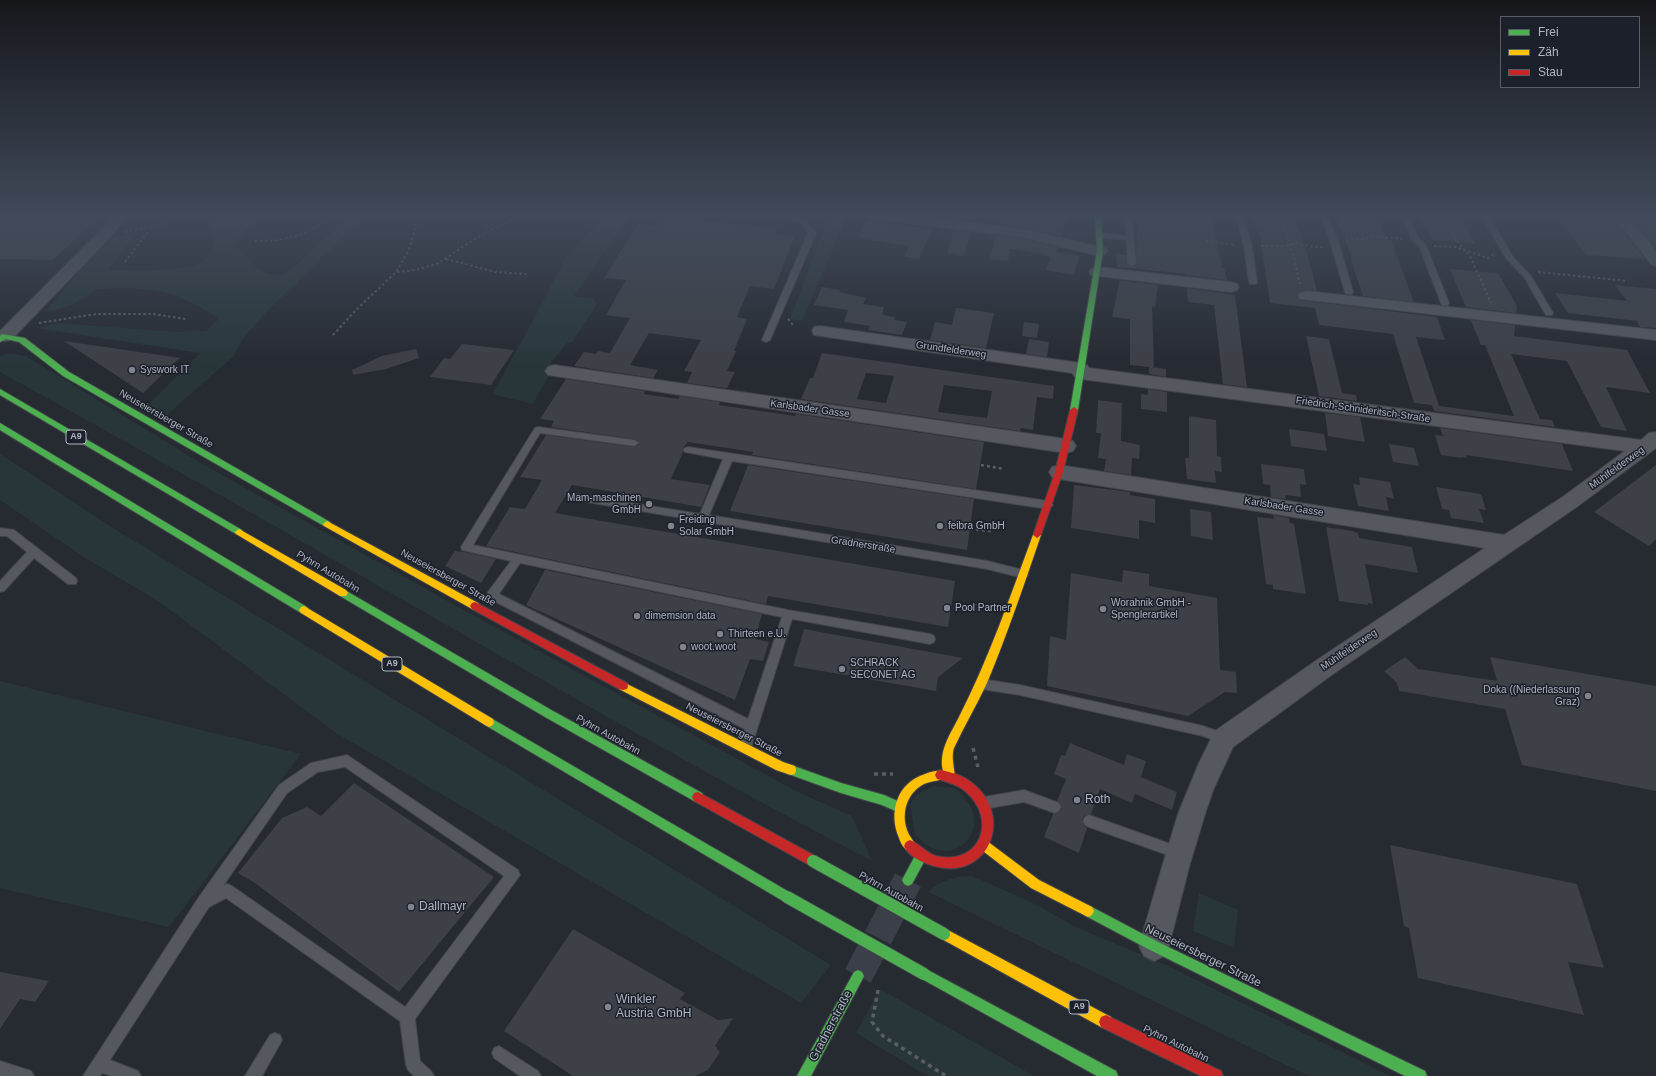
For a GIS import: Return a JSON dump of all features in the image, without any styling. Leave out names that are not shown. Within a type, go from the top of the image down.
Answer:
[{"type":"main road","points":[[950,776],[947,766],[948,750],[981,684],[1003,630],[1059,472],[1066,446],[1081,371],[1098,265]]},
{"type":"main road","name":"Neuseiersberger Straße","points":[[2,338],[22,340],[66,374],[277,496],[579,663],[780,766],[841,788],[884,800],[898,806]]},
{"type":"main road","name":"Pyhrn Autobahn","points":[[0,392],[549,714],[944,934],[1110,1024],[1216,1076]]},
{"type":"main road","name":"A9","points":[[0,426],[510,735],[787,897],[1111,1076]]},
{"type":"main road","points":[[931,776],[950,776],[970,786],[984,803],[989,824],[988,831],[979,850],[967,859],[952,863],[936,862],[921,856],[908,845],[901,834],[898,822],[898,806],[904,793],[915,783],[931,776]]},
{"type":"main road","name":"Neuseiersberger Straße","points":[[983,844],[1036,884],[1154,946],[1420,1076]]},
{"type":"main road","points":[[908,880],[921,856]]},
{"type":"main road","name":"Gradnerstraße","points":[[804,1076],[858,976]]},
{"type":"street","points":[[2,338],[75,265]]},
{"type":"street","points":[[1097,272],[1231,287]]},
{"type":"street","points":[[1303,292],[1656,335]]},
{"type":"street","name":"Grundfelderweg","points":[[820,331],[1081,371]]},
{"type":"street","name":"Karlsbader Gasse","points":[[554,371],[1066,446]]},
{"type":"street","name":"Friedrich-Schnideritsch-Straße","points":[[1081,371],[1650,443]]},
{"type":"street","name":"Mühlfelderweg","points":[[1154,946],[1185,828],[1215,756],[1224,739],[1325,667],[1509,544],[1650,443]]},
{"type":"street","name":"Karlsbader Gasse","points":[[1059,472],[1509,544]]},
{"type":"lane","points":[[766,340],[798,265]]},
{"type":"lane","points":[[1251,265],[1253,282]]},
{"type":"lane","points":[[1341,265],[1349,292]]},
{"type":"lane","points":[[1429,265],[1445,303]]},
{"type":"lane","points":[[1517,265],[1527,276],[1549,313]]},
{"type":"lane","points":[[634,443],[538,430],[466,547],[788,614],[930,639]]},
{"type":"lane","points":[[688,450],[1048,505]]},
{"type":"lane","points":[[703,518],[729,457]]},
{"type":"lane","name":"Gradnerstraße","points":[[575,497],[987,565],[1023,574]]},
{"type":"lane","points":[[0,532],[10,533],[72,581]]},
{"type":"lane","points":[[0,588],[33,552]]},
{"type":"lane","points":[[478,608],[492,595],[518,559]]},
{"type":"lane","points":[[492,595],[752,727]]},
{"type":"lane","points":[[745,748],[788,614]]},
{"type":"lane","points":[[981,684],[1020,690],[1203,731],[1224,739]]},
{"type":"lane","points":[[133,1076],[95,1070],[204,902],[283,789],[315,767],[347,761],[513,875],[407,1017],[414,1065],[426,1076]]},
{"type":"lane","points":[[984,803],[1024,796],[1055,807]]},
{"type":"lane","points":[[1089,821],[1179,853]]},
{"type":"lane","points":[[204,902],[227,891],[407,1017]]},
{"type":"lane","points":[[253,1076],[275,1040]]},
{"type":"lane","points":[[499,1053],[533,1076]]},
{"type":"lane","points":[[0,1069],[26,1076]]},
{"type":"path","points":[[333,335],[354,312],[396,272],[400,265]]},
{"type":"path","points":[[396,272],[415,270],[432,265]]},
{"type":"path","points":[[466,265],[506,275],[527,274]]},
{"type":"path","points":[[1296,265],[1303,292]]},
{"type":"path","points":[[1474,265],[1493,308]]},
{"type":"path","points":[[1522,271],[1628,281]]},
{"type":"path","points":[[17,324],[51,322],[96,314],[153,314],[186,319]]},
{"type":"path","points":[[981,465],[1004,468]]},
{"type":"path","points":[[970,529],[991,532]]},
{"type":"path","points":[[973,747],[979,772]]},
{"type":"path","points":[[867,774],[891,774],[898,772]]},
{"type":"path","points":[[878,988],[872,1022],[883,1036],[946,1076]]},
{"type":"shaded area","points":[[84,265],[112,265],[108,270],[143,271],[184,268],[194,265],[254,265],[259,270],[277,276],[291,270],[296,265],[314,265],[267,311],[242,340],[234,356],[161,420],[143,410],[200,353],[35,328],[59,323],[176,332],[206,331],[220,318],[178,296],[146,289],[95,289],[71,305],[44,313]]},
{"type":"shaded area","points":[[562,265],[596,265],[574,296],[594,299],[597,304],[572,342],[567,343],[550,364],[553,368],[533,404],[492,394]]},
{"type":"shaded area","points":[[810,265],[826,265],[802,321],[790,319]]},
{"type":"shaded area","points":[[10,353],[26,356],[199,462],[471,614],[798,792],[852,816],[872,861],[786,816],[617,722],[197,482],[0,372],[0,356]]},
{"type":"shaded area","points":[[0,454],[121,533],[831,965],[801,1003],[336,733],[158,601],[87,559],[0,500]]},
{"type":"shaded area","points":[[0,681],[301,754],[169,927],[0,888]]},
{"type":"shaded area","points":[[934,786],[956,789],[971,808],[974,818],[973,828],[969,838],[963,845],[954,850],[943,851],[932,848],[915,835],[910,804],[916,795]]},
{"type":"shaded area","points":[[972,876],[1031,902],[1076,927],[1166,965],[1390,1076],[1309,1076],[928,892],[937,885],[948,880]]},
{"type":"shaded area","points":[[1199,893],[1238,910],[1234,948],[1193,931]]},
{"type":"shaded area","points":[[880,989],[1034,1076],[927,1076],[856,1033]]},
{"type":"building","points":[[612,265],[783,265],[774,289],[750,286],[737,317],[747,319],[734,351],[736,351],[727,371],[735,372],[727,388],[687,383],[692,372],[684,371],[701,340],[649,333],[630,365],[658,370],[653,378],[574,366],[584,352],[596,354],[598,351],[610,353],[630,318],[606,315],[626,280],[604,278]]},
{"type":"building","points":[[1048,265],[1077,265],[1074,275],[1046,270]]},
{"type":"building","points":[[1117,265],[1133,267],[1137,265],[1221,265],[1222,268],[1224,268],[1227,280],[1117,267]]},
{"type":"building","points":[[1264,265],[1310,265],[1317,291],[1306,290],[1300,292],[1297,297],[1300,300],[1437,317],[1445,340],[1416,337],[1439,406],[1514,416],[1485,345],[1481,345],[1471,320],[1515,325],[1514,336],[1627,350],[1650,393],[1606,387],[1627,431],[1601,427],[1567,361],[1511,354],[1540,419],[1552,420],[1555,427],[1434,411],[1432,405],[1414,403],[1393,334],[1319,325],[1315,308],[1270,303]]},
{"type":"building","points":[[1353,265],[1400,265],[1414,302],[1363,296]]},
{"type":"building","points":[[1450,269],[1498,273],[1517,306],[1516,313],[1466,307]]},
{"type":"building","points":[[1120,280],[1158,285],[1155,307],[1152,306],[1154,367],[1166,369],[1166,377],[1149,374],[1149,367],[1130,365],[1130,319],[1112,317]]},
{"type":"building","points":[[1615,285],[1656,289],[1656,328],[1640,327],[1637,321],[1568,313],[1555,293],[1627,301]]},
{"type":"building","points":[[822,287],[840,290],[839,292],[866,298],[863,304],[884,307],[882,315],[895,317],[894,320],[907,322],[902,335],[868,330],[870,326],[844,322],[848,310],[814,305]]},
{"type":"building","points":[[1187,288],[1235,295],[1247,387],[1223,384],[1214,305],[1188,302]]},
{"type":"building","points":[[956,308],[994,313],[986,348],[930,340],[935,322],[952,325]]},
{"type":"building","points":[[1024,322],[1039,324],[1037,338],[1022,336]]},
{"type":"building","points":[[1306,336],[1329,339],[1342,393],[1356,395],[1357,401],[1319,396]]},
{"type":"building","points":[[1029,339],[1049,342],[1047,357],[1026,354]]},
{"type":"building","points":[[64,341],[180,358],[143,393]]},
{"type":"building","points":[[462,344],[514,350],[491,385],[430,377],[444,358],[450,359]]},
{"type":"building","points":[[416,349],[419,358],[386,369],[353,375],[352,370],[382,356]]},
{"type":"building","points":[[822,353],[1054,386],[1053,399],[1037,397],[1033,430],[1021,428],[1020,431],[801,399],[810,378],[813,378]],"holes":[[[866,373],[894,376],[886,403],[857,399]],[[944,385],[992,391],[987,418],[938,412]]]},
{"type":"building","points":[[566,379],[645,391],[644,394],[678,399],[680,396],[720,402],[719,405],[795,416],[796,414],[984,442],[976,489],[752,455],[753,452],[688,442],[682,449],[683,452],[671,479],[710,485],[701,507],[572,485],[555,513],[955,581],[948,627],[768,596],[766,604],[486,546],[510,507],[525,509],[542,480],[520,477],[546,435],[634,447],[640,444],[634,439],[551,427],[554,421],[540,419]]},
{"type":"building","points":[[1148,389],[1167,392],[1167,412],[1141,409],[1141,394],[1148,395]]},
{"type":"building","points":[[1098,400],[1122,403],[1121,441],[1140,445],[1139,459],[1132,458],[1131,475],[1104,471],[1106,459],[1098,458],[1101,433],[1096,433]]},
{"type":"building","points":[[1325,413],[1360,417],[1365,442],[1328,436]]},
{"type":"building","points":[[1189,416],[1216,420],[1217,456],[1221,457],[1222,472],[1215,471],[1216,483],[1187,479],[1185,458],[1189,458]]},
{"type":"building","points":[[1440,428],[1562,444],[1573,471],[1466,455],[1467,458],[1441,455],[1435,435],[1443,436]]},
{"type":"building","points":[[1289,429],[1324,434],[1327,451],[1291,446]]},
{"type":"building","points":[[1389,444],[1414,448],[1419,466],[1393,462]]},
{"type":"building","points":[[1261,464],[1304,469],[1306,485],[1300,484],[1301,497],[1285,495],[1286,499],[1271,497],[1270,485],[1263,484]]},
{"type":"building","points":[[748,465],[974,499],[967,550],[730,511]]},
{"type":"building","points":[[1656,465],[1656,539],[1649,546],[1594,512]]},
{"type":"building","points":[[1359,477],[1390,482],[1394,499],[1386,497],[1389,511],[1358,506],[1353,484],[1360,485]]},
{"type":"building","points":[[1074,485],[1130,492],[1130,495],[1155,499],[1155,523],[1139,520],[1139,539],[1071,528]]},
{"type":"building","points":[[1436,487],[1481,494],[1486,510],[1479,509],[1484,523],[1451,518],[1449,510],[1442,509]]},
{"type":"building","points":[[1190,509],[1211,512],[1213,540],[1191,536]]},
{"type":"building","points":[[1273,515],[1289,518],[1290,523],[1294,524],[1306,594],[1273,589],[1273,585],[1266,584],[1257,517],[1274,519]]},
{"type":"building","points":[[1326,527],[1353,531],[1358,533],[1359,538],[1412,547],[1418,573],[1365,564],[1373,604],[1368,603],[1368,605],[1339,601]]},
{"type":"building","points":[[455,551],[496,559],[481,583],[445,566]]},
{"type":"building","points":[[545,570],[762,614],[755,639],[769,642],[763,661],[750,659],[735,700],[526,605]]},
{"type":"building","points":[[1123,570],[1149,574],[1149,586],[1217,598],[1220,670],[1236,672],[1237,693],[1225,692],[1188,716],[1047,686],[1050,636],[1066,640],[1071,573],[1122,582]]},
{"type":"building","points":[[804,629],[963,658],[938,677],[936,691],[793,666]]},
{"type":"building","points":[[1405,657],[1418,669],[1497,681],[1490,657],[1656,686],[1656,791],[1522,765],[1505,709],[1399,691],[1397,683],[1384,671]]},
{"type":"building","points":[[1070,743],[1124,765],[1127,754],[1146,761],[1141,777],[1177,792],[1172,810],[1135,794],[1132,803],[1100,789],[1091,814],[1084,816],[1082,820],[1084,826],[1087,828],[1079,853],[1044,837],[1053,814],[1060,812],[1062,808],[1060,802],[1057,801],[1066,779],[1054,774],[1061,755],[1065,756]]},
{"type":"building","points":[[354,783],[494,877],[399,992],[255,883],[238,873],[282,818],[307,807],[321,816]]},
{"type":"building","points":[[1390,845],[1577,884],[1604,968],[1568,962],[1584,1015],[1418,978],[1409,928],[1404,926]]},
{"type":"building","name":"Winkler Austria GmbH","points":[[573,929],[685,993],[680,999],[718,1020],[733,1018],[715,1046],[720,1052],[708,1070],[695,1076],[573,1076],[504,1031]]},
{"type":"building","points":[[0,972],[49,981],[35,1002],[20,999],[0,1029]]},
{"type":"tunnel","points":[[858,976],[908,880]]},
{"type":"traffic: fast","points":[[1074,410],[1098,265]]},
{"type":"traffic: fast","points":[[0,340],[5,336],[22,340],[66,374],[327,524]]},
{"type":"traffic: fast","points":[[0,392],[239,532]]},
{"type":"traffic: fast","points":[[0,426],[304,610]]},
{"type":"traffic: fast","points":[[343,593],[549,714],[698,797]]},
{"type":"traffic: fast","points":[[489,722],[787,897]]},
{"type":"traffic: fast","points":[[791,770],[841,788],[884,800],[898,807]]},
{"type":"traffic: fast","points":[[908,880],[921,856]]},
{"type":"traffic: fast","points":[[813,861],[944,934]]},
{"type":"traffic: fast","points":[[787,897],[924,974]]},
{"type":"traffic: fast","points":[[1088,911],[1154,946],[1420,1076]]},
{"type":"traffic: fast","points":[[924,974],[1111,1076]]},
{"type":"traffic: fast","points":[[804,1076],[858,976]]},
{"type":"traffic: slow","points":[[327,524],[475,606]]},
{"type":"traffic: slow","points":[[239,532],[343,593]]},
{"type":"traffic: slow","points":[[950,777],[947,766],[948,750],[981,684],[1003,630],[1037,535]]},
{"type":"traffic: slow","points":[[304,610],[489,722]]},
{"type":"traffic: slow","points":[[623,686],[780,766],[791,770]]},
{"type":"traffic: slow","points":[[910,846],[901,830],[899,820],[901,802],[912,786],[922,780],[941,775]]},
{"type":"traffic: slow","points":[[983,844],[1035,884],[1088,911]]},
{"type":"traffic: slow","points":[[944,934],[1106,1022]]},
{"type":"traffic: jam","points":[[1037,535],[1059,472],[1074,410]]},
{"type":"traffic: jam","points":[[475,606],[623,686]]},
{"type":"traffic: jam","points":[[910,846],[926,858],[946,863],[956,862],[975,854],[987,837],[989,828],[986,810],[976,794],[969,787],[959,781],[941,775]]},
{"type":"traffic: jam","points":[[698,797],[813,861]]},
{"type":"traffic: jam","points":[[1106,1022],[1216,1076]]},
{"type":"place","name":"Syswork IT","points":[[132,370]]},
{"type":"place","name":"Mam-maschinen GmbH","points":[[649,504]]},
{"type":"place","name":"Freiding Solar GmbH","points":[[671,526]]},
{"type":"place","name":"feibra GmbH","points":[[940,526]]},
{"type":"place","name":"Pool Partner","points":[[947,608]]},
{"type":"place","name":"Worahnik GmbH - Spenglerartikel","points":[[1103,609]]},
{"type":"place","name":"dimemsion data","points":[[637,616]]},
{"type":"place","name":"Thirteen e.U.","points":[[720,634]]},
{"type":"place","name":"woot.woot","points":[[683,647]]},
{"type":"place","name":"SCHRACK SECONET AG","points":[[842,669]]},
{"type":"place","name":"Doka ((Niederlassung Graz)","points":[[1588,696]]},
{"type":"place","name":"Roth","points":[[1077,800]]},
{"type":"place","name":"Dallmayr","points":[[411,907]]},
{"type":"place","name":"Winkler Austria GmbH","points":[[608,1007]]}]
